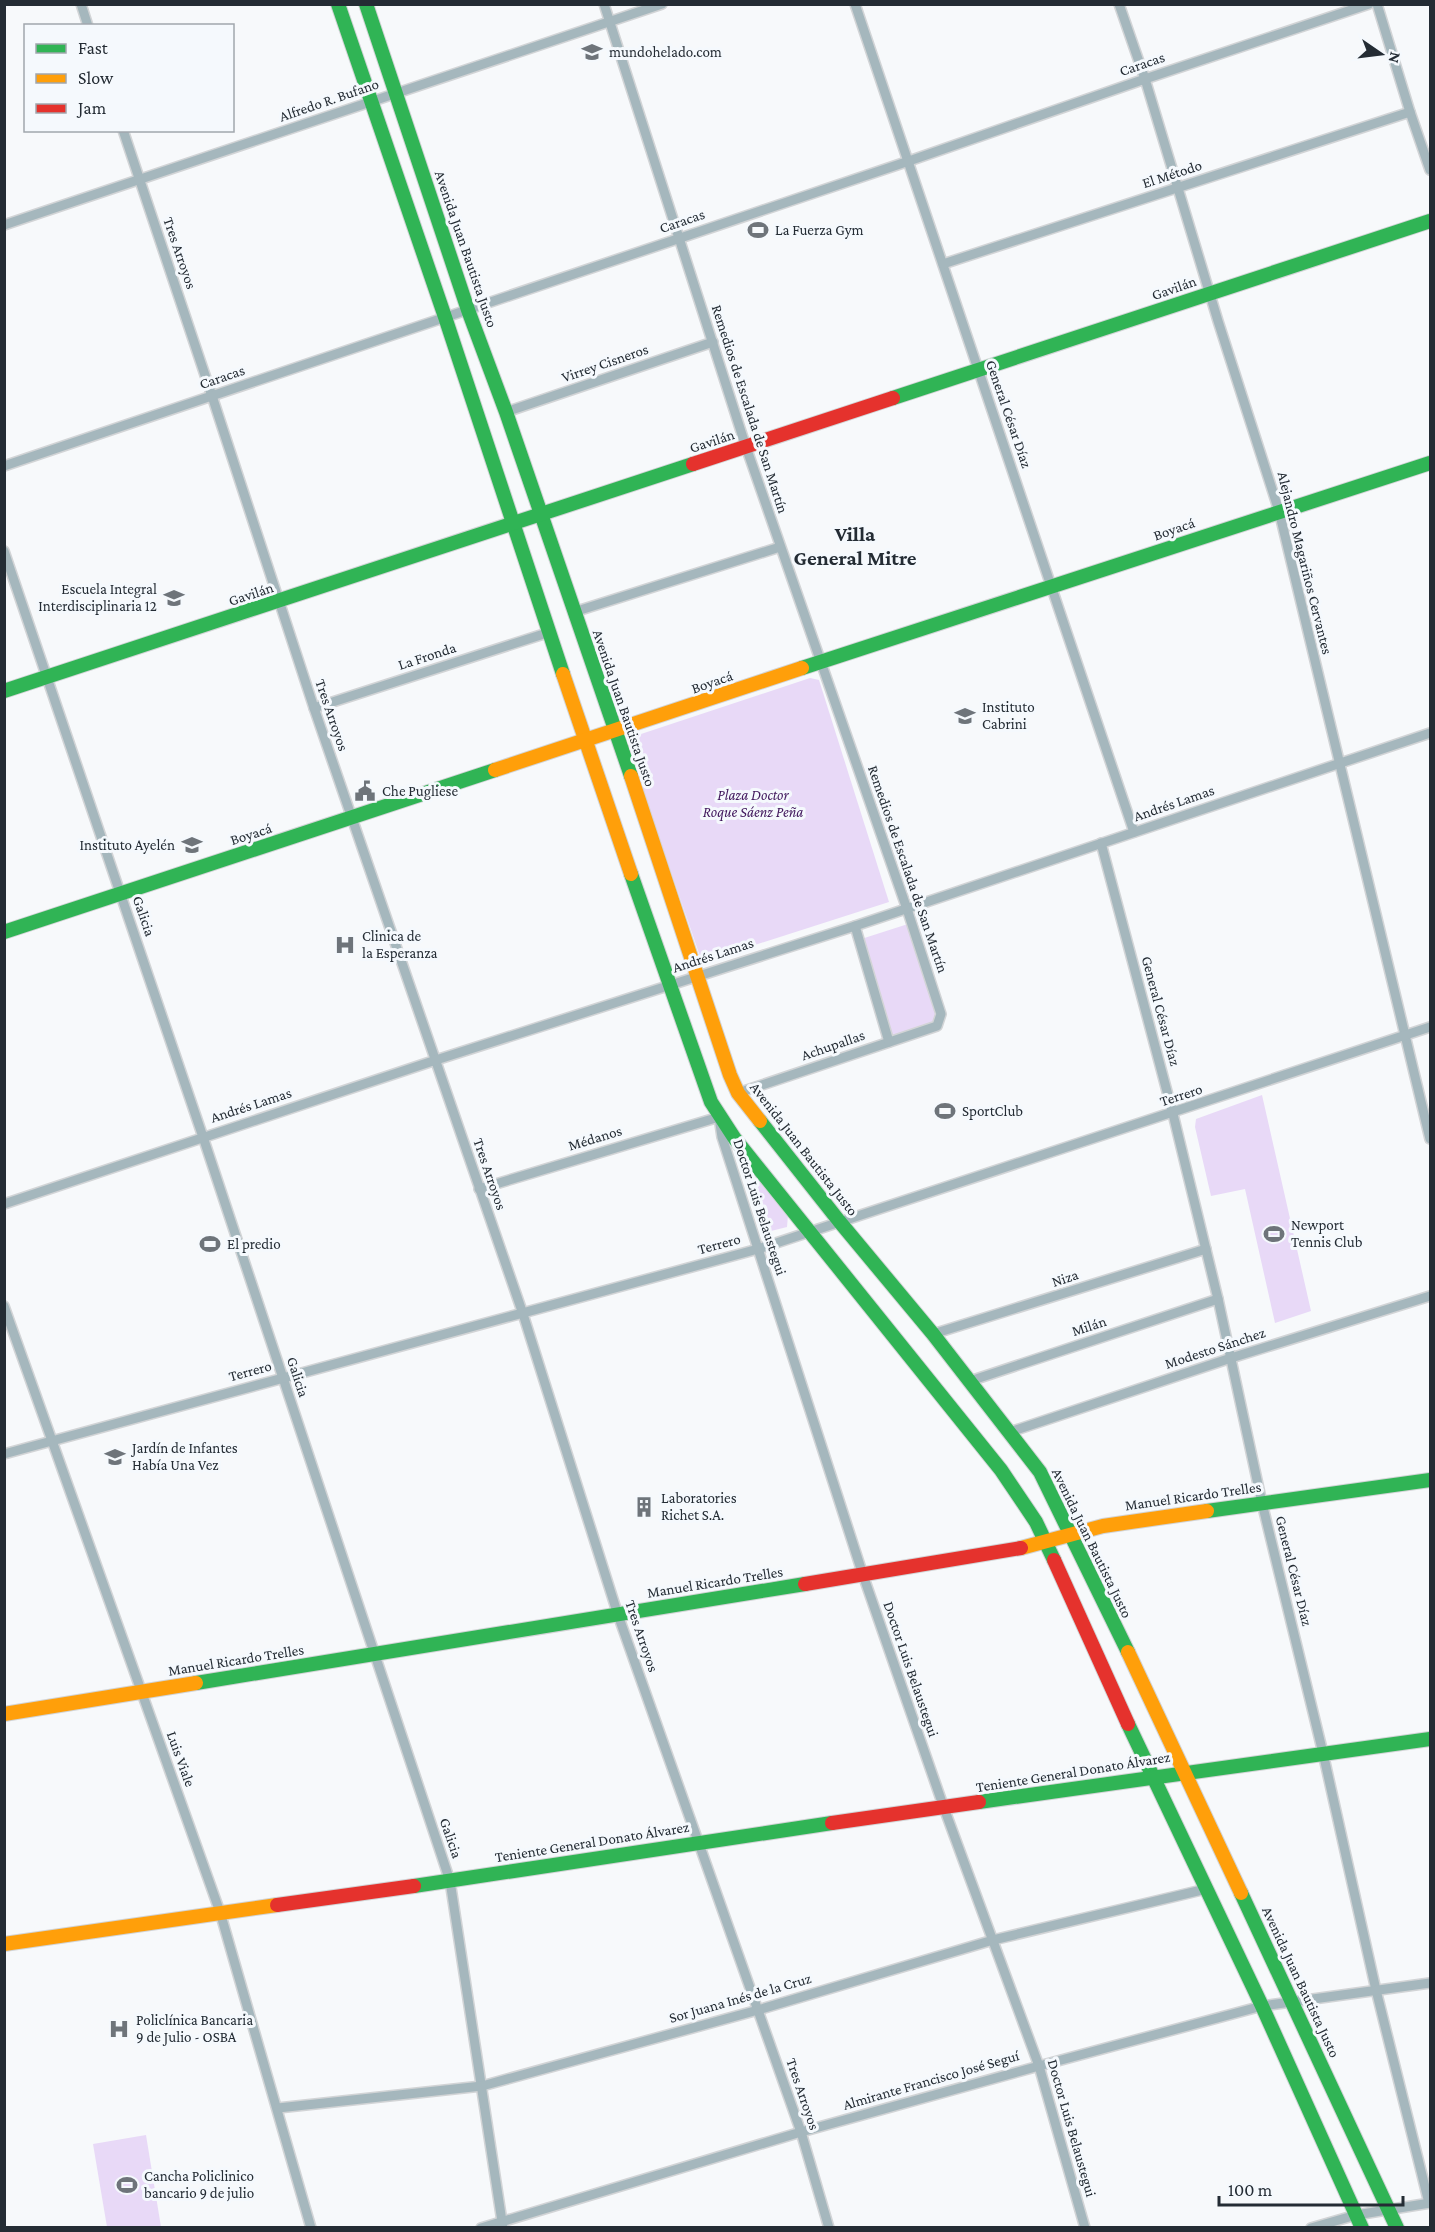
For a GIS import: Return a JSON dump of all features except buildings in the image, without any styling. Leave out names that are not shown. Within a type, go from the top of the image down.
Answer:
[{"type":"street","points":[[81,4],[87,24]]},
{"type":"street","points":[[338,4],[445,317],[585,741],[704,1085],[719,1116],[735,1139],[1001,1470],[1036,1522],[1152,1777],[1262,2006],[1359,2221]]},
{"type":"street","name":"Avenida Juan Bautista Justo","points":[[366,4],[468,310],[542,515],[696,975],[738,1093],[839,1221],[933,1334],[1040,1473],[1071,1532],[1185,1772],[1397,2228]]},
{"type":"street","name":"Remedios de Escalada de San Martín","points":[[604,4],[678,239],[780,547],[907,909],[941,1014],[938,1026]]},
{"type":"street","name":"Alfredo R. Bufano","points":[[4,225],[662,4]]},
{"type":"street","name":"General César Díaz","points":[[855,4],[1134,832]]},
{"type":"street","name":"Alejandro Magariños Cervantes","points":[[1119,4],[1145,79],[1177,188],[1280,511],[1431,1139]]},
{"type":"street","name":"Caracas","points":[[4,466],[1369,4]]},
{"type":"street","points":[[1377,4],[1410,112],[1431,170]]},
{"type":"street","name":"El Método","points":[[943,264],[1410,112]]},
{"type":"street","name":"Tres Arroyos","points":[[124,132],[314,708],[523,1314],[618,1615],[801,2132],[829,2228]]},
{"type":"street","name":"Gavilán","points":[[4,692],[1431,221]]},
{"type":"street","name":"Virrey Cisneros","points":[[506,412],[713,342]]},
{"type":"street","name":"Boyacá","points":[[4,932],[1431,463]]},
{"type":"street","points":[[574,612],[780,547]]},
{"type":"street","name":"Galicia","points":[[4,551],[203,1137],[450,1881],[502,2225]]},
{"type":"street","name":"La Fronda","points":[[314,708],[550,632]]},
{"type":"street","name":"Andrés Lamas","points":[[4,1204],[696,975],[907,909],[1431,732]]},
{"type":"street","name":"General César Díaz","points":[[1101,843],[1173,1114],[1206,1249],[1262,1503],[1323,1753],[1376,1990],[1430,2203]]},
{"type":"street","points":[[855,926],[889,1042]]},
{"type":"street","name":"Achupallas","points":[[738,1093],[938,1026]]},
{"type":"street","name":"Terrero","points":[[4,1454],[758,1249],[1431,1027]]},
{"type":"street","name":"Médanos","points":[[479,1189],[719,1116]]},
{"type":"street","name":"Doctor Luis Belaustegui","points":[[719,1116],[722,1137],[863,1575],[944,1808],[1039,2066],[1085,2228]]},
{"type":"street","name":"Niza","points":[[933,1334],[1206,1249]]},
{"type":"street","name":"Modesto Sánchez","points":[[1010,1432],[1231,1358],[1431,1296]]},
{"type":"street","name":"Milán","points":[[970,1381],[1218,1299]]},
{"type":"street","name":"Luis Viale","points":[[4,1306],[220,1912],[311,2228]]},
{"type":"street","name":"Manuel Ricardo Trelles","points":[[4,1714],[1007,1551],[1071,1532],[1431,1479]]},
{"type":"street","name":"Teniente General Donato Álvarez","points":[[4,1944],[450,1881],[698,1842],[1185,1772],[1431,1739]]},
{"type":"street","name":"Sor Juana Inés de la Cruz","points":[[278,2108],[482,2086],[758,2010],[993,1940],[1206,1889]]},
{"type":"street","name":"Almirante Francisco José Seguí","points":[[481,2228],[502,2225],[801,2132],[1262,2006],[1431,1983]]},
{"type":"street","points":[[1311,2228],[1359,2221],[1388,2209],[1430,2203]]},
{"type":"green space","name":"Plaza Doctor Roque Sáenz Peña","points":[[810,678],[819,680],[889,902],[702,962],[628,747],[632,737]]},
{"type":"green space","points":[[908,924],[940,1023],[887,1041],[855,941]]},
{"type":"green space","name":"Newport Tennis Club","points":[[1262,1095],[1311,1311],[1275,1323],[1245,1189],[1211,1196],[1195,1127],[1196,1119]]},
{"type":"green space","points":[[761,1182],[788,1215],[787,1227],[771,1231],[765,1226],[751,1188]]},
{"type":"green space","name":"Cancha Policlinico bancario 9 de julio","points":[[146,2135],[161,2227],[107,2227],[93,2144]]},
{"type":"traffic: fast","points":[[338,4],[563,674]]},
{"type":"traffic: fast","points":[[366,4],[468,310],[506,412],[631,776]]},
{"type":"traffic: fast","points":[[893,398],[1430,221]]},
{"type":"traffic: fast","points":[[802,668],[1430,463]]},
{"type":"traffic: fast","points":[[4,691],[693,464]]},
{"type":"traffic: fast","points":[[4,932],[495,770]]},
{"type":"traffic: fast","points":[[631,874],[711,1102],[735,1139],[1001,1470],[1036,1522],[1054,1560]]},
{"type":"traffic: fast","points":[[760,1121],[933,1334],[1040,1472],[1128,1652]]},
{"type":"traffic: fast","points":[[1207,1511],[1430,1480]]},
{"type":"traffic: fast","points":[[196,1683],[805,1584]]},
{"type":"traffic: fast","points":[[1128,1724],[1262,2006],[1362,2228]]},
{"type":"traffic: fast","points":[[979,1802],[1430,1739]]},
{"type":"traffic: fast","points":[[414,1886],[832,1823]]},
{"type":"traffic: fast","points":[[1241,1893],[1397,2228]]},
{"type":"traffic: slow","points":[[495,770],[802,668]]},
{"type":"traffic: slow","points":[[563,674],[631,874]]},
{"type":"traffic: slow","points":[[631,776],[730,1075],[738,1093],[760,1121]]},
{"type":"traffic: slow","points":[[1021,1548],[1103,1526],[1207,1511]]},
{"type":"traffic: slow","points":[[1128,1652],[1241,1893]]},
{"type":"traffic: slow","points":[[4,1714],[196,1683]]},
{"type":"traffic: slow","points":[[4,1944],[277,1905]]},
{"type":"traffic: jam","points":[[693,464],[893,398]]},
{"type":"traffic: jam","points":[[805,1584],[1021,1548]]},
{"type":"traffic: jam","points":[[1054,1560],[1128,1724]]},
{"type":"traffic: jam","points":[[832,1823],[979,1802]]},
{"type":"traffic: jam","points":[[277,1905],[414,1886]]},
{"type":"place","name":"mundohelado.com","points":[[592,52]]},
{"type":"place","name":"La Fuerza Gym","points":[[758,230]]},
{"type":"place","name":"Escuela Integral Interdisciplinaria 12","points":[[174,598]]},
{"type":"place","name":"Instituto Cabrini","points":[[965,716]]},
{"type":"place","name":"Che Pugliese","points":[[365,791]]},
{"type":"place","name":"Instituto Ayelén","points":[[192,845]]},
{"type":"place","name":"Clinica de la Esperanza","points":[[345,945]]},
{"type":"place","name":"SportClub","points":[[945,1111]]},
{"type":"place","name":"Newport Tennis Club","points":[[1274,1234]]},
{"type":"place","name":"El predio","points":[[210,1244]]},
{"type":"place","name":"Jardín de Infantes Había Una Vez","points":[[115,1457]]},
{"type":"place","name":"Laboratories Richet S.A.","points":[[644,1507]]},
{"type":"place","name":"Policlínica Bancaria 9 de Julio - OSBA","points":[[119,2029]]},
{"type":"place","name":"Cancha Policlinico bancario 9 de julio","points":[[127,2185]]},
{"type":"district","name":"Villa General Mitre","points":[[855,546]]}]
